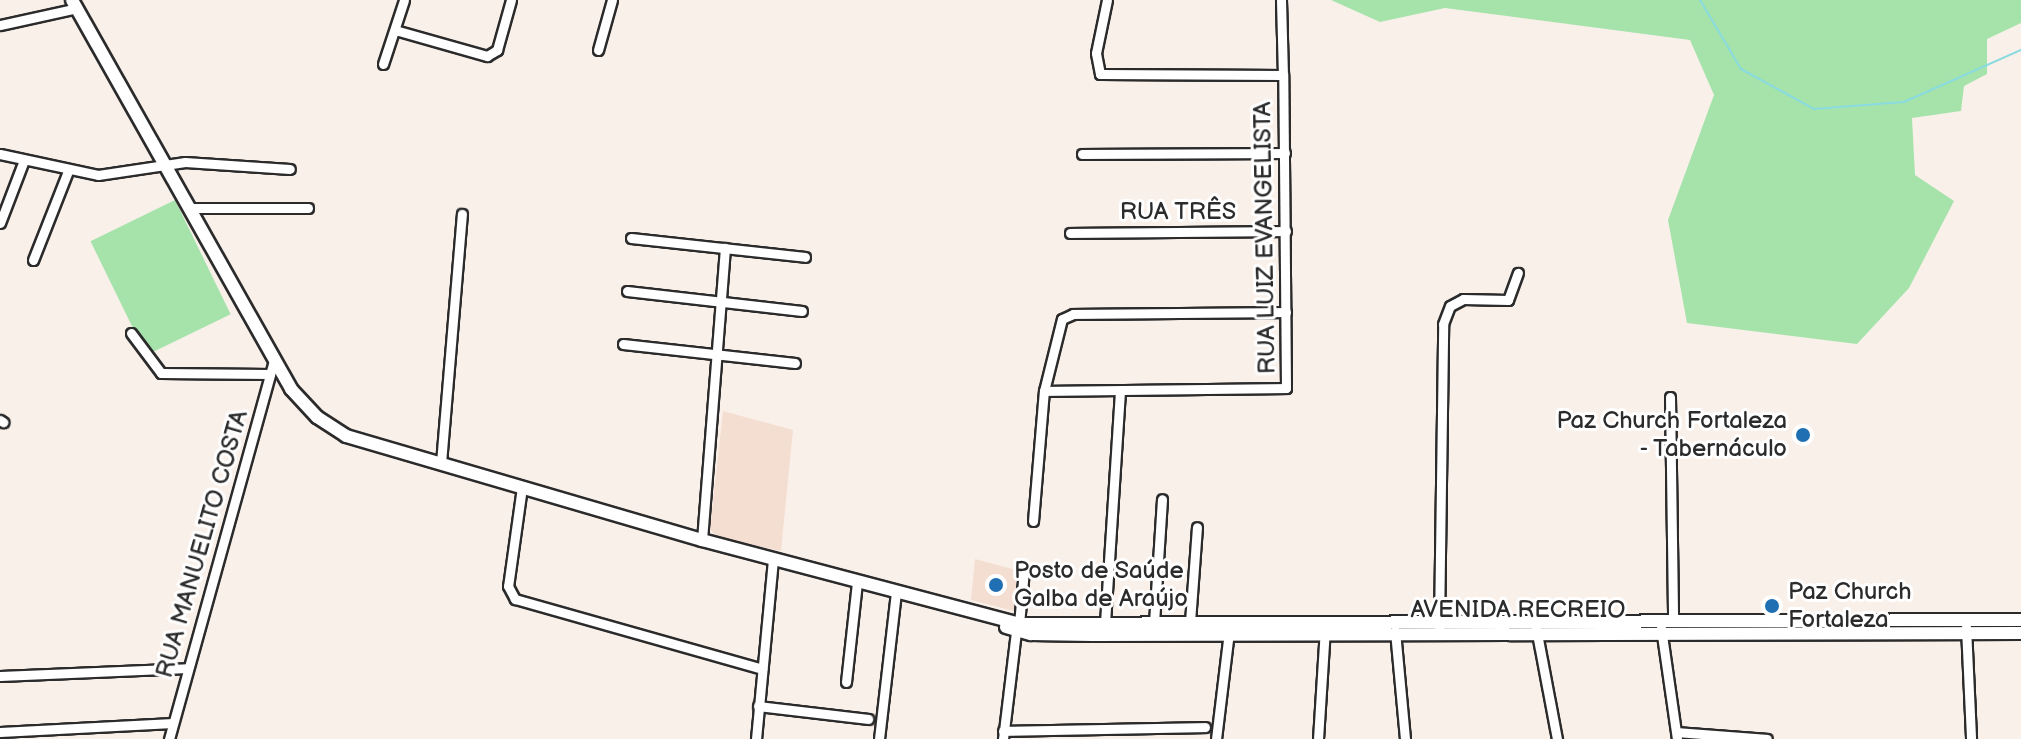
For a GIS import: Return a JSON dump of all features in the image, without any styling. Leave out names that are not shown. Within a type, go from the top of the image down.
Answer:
[{"type":"main road","points":[[74,4],[274,360],[297,396],[333,429],[702,540],[1018,627]]},
{"type":"main road","name":"AVENIDA RECREIO","points":[[1966,627],[2021,620]]},
{"type":"main road","name":"AVENIDA RECREIO","points":[[1018,627],[1190,622],[1229,628]]},
{"type":"main road","name":"AVENIDA RECREIO","points":[[1018,627],[1664,623],[1966,627],[2021,633]]},
{"type":"street","points":[[383,64],[404,0]]},
{"type":"street","points":[[395,30],[487,56],[497,50],[511,0]]},
{"type":"street","points":[[598,50],[612,0]]},
{"type":"street","points":[[1107,0],[1095,65],[1107,75],[1283,77]]},
{"type":"street","name":"RUA LUIZ EVANGELISTA","points":[[1120,390],[1279,391],[1286,388],[1281,0]]},
{"type":"street","points":[[0,25],[74,4]]},
{"type":"street","points":[[1082,154],[1285,153]]},
{"type":"street","points":[[0,154],[98,175],[164,164],[290,169]]},
{"type":"street","points":[[0,223],[24,160]]},
{"type":"street","points":[[33,260],[68,171]]},
{"type":"street","points":[[190,208],[308,208]]},
{"type":"street","points":[[441,463],[462,214]]},
{"type":"street","name":"RUA TRÊS","points":[[1070,233],[1286,231]]},
{"type":"street","points":[[631,238],[805,257]]},
{"type":"street","points":[[702,540],[725,248]]},
{"type":"street","points":[[1439,626],[1443,324],[1450,306],[1463,299],[1508,300],[1518,273]]},
{"type":"street","points":[[627,291],[802,311]]},
{"type":"street","points":[[1033,521],[1044,391],[1058,324],[1073,314],[1286,312]]},
{"type":"street","points":[[131,333],[161,373],[270,374]]},
{"type":"street","points":[[623,344],[795,363]]},
{"type":"street","name":"RUA MANUELITO COSTA","points":[[169,739],[274,360]]},
{"type":"street","points":[[1044,391],[1120,390],[1105,623]]},
{"type":"street","points":[[1670,397],[1664,623],[1677,735],[1767,739]]},
{"type":"street","points":[[522,487],[508,586],[515,599],[762,669]]},
{"type":"street","points":[[1154,623],[1162,499]]},
{"type":"street","points":[[1190,622],[1197,527]]},
{"type":"street","points":[[756,739],[773,560]]},
{"type":"street","points":[[1024,570],[1003,735],[1148,734],[1205,727]]},
{"type":"street","points":[[846,682],[857,583]]},
{"type":"street","points":[[879,739],[896,593]]},
{"type":"street","points":[[1536,626],[1557,739]]},
{"type":"street","points":[[1318,739],[1326,627]]},
{"type":"street","points":[[1394,627],[1405,739]]},
{"type":"street","points":[[1966,627],[1971,739]]},
{"type":"street","points":[[1216,739],[1229,628]]},
{"type":"street","points":[[0,676],[188,668]]},
{"type":"street","points":[[758,706],[868,719]]},
{"type":"street","points":[[0,732],[173,723]]},
{"type":"shaded area","points":[[723,411],[793,430],[781,551],[717,537],[710,529]]},
{"type":"shaded area","name":"Posto de Saúde Galba de Araújo","points":[[975,559],[1020,571],[1018,612],[971,600]]},
{"type":"green space","points":[[1331,0],[2021,0],[2021,23],[1987,39],[1987,74],[1964,86],[1961,111],[1912,118],[1915,175],[1954,201],[1909,288],[1857,344],[1687,323],[1668,220],[1714,95],[1690,40],[1445,8],[1380,22]]},
{"type":"green space","points":[[175,200],[231,314],[146,355],[91,241]]},
{"type":"waterway","points":[[1700,0],[1741,69],[1814,109],[1904,102],[2021,50]]},
{"type":"place","name":"Paz Church Fortaleza - Tabernáculo","points":[[1803,435]]},
{"type":"place","name":"Posto de Saúde Galba de Araújo","points":[[996,585]]},
{"type":"place","name":"Paz Church Fortaleza","points":[[1772,606]]}]
